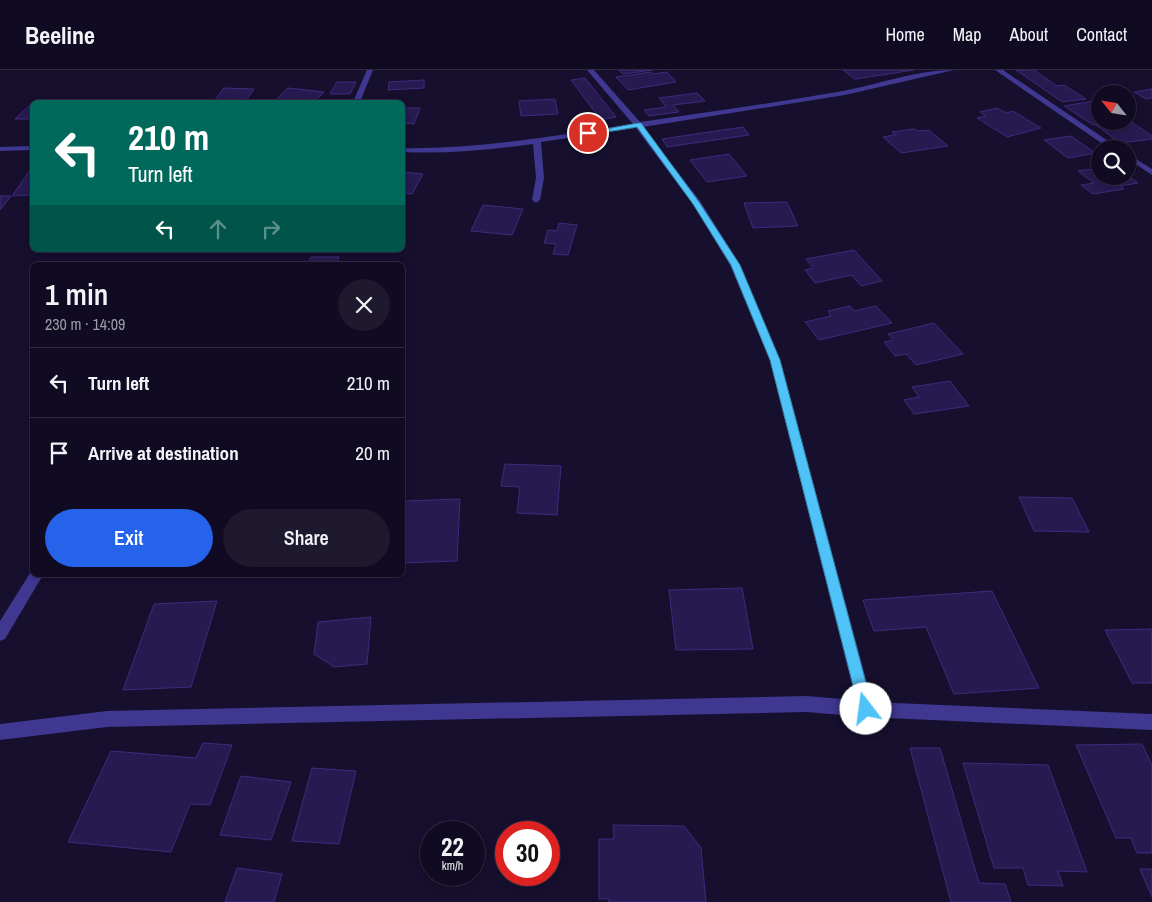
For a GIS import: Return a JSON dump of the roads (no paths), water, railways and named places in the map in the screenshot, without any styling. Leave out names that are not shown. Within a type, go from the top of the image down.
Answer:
[{"type":"street","points":[[357,100],[370,70]]},
{"type":"street","points":[[590,70],[638,125],[696,203],[736,265],[775,360],[866,709]]},
{"type":"street","points":[[405,150],[432,151],[503,146],[845,93],[887,82],[951,70]]},
{"type":"street","points":[[998,70],[1103,140]]},
{"type":"street","points":[[536,200],[540,178],[537,140]]},
{"type":"street","points":[[0,149],[30,148]]},
{"type":"street","points":[[1136,162],[1152,173]]},
{"type":"street","points":[[0,634],[35,577]]},
{"type":"street","points":[[0,732],[107,719],[806,704],[866,709],[1152,722]]}]
